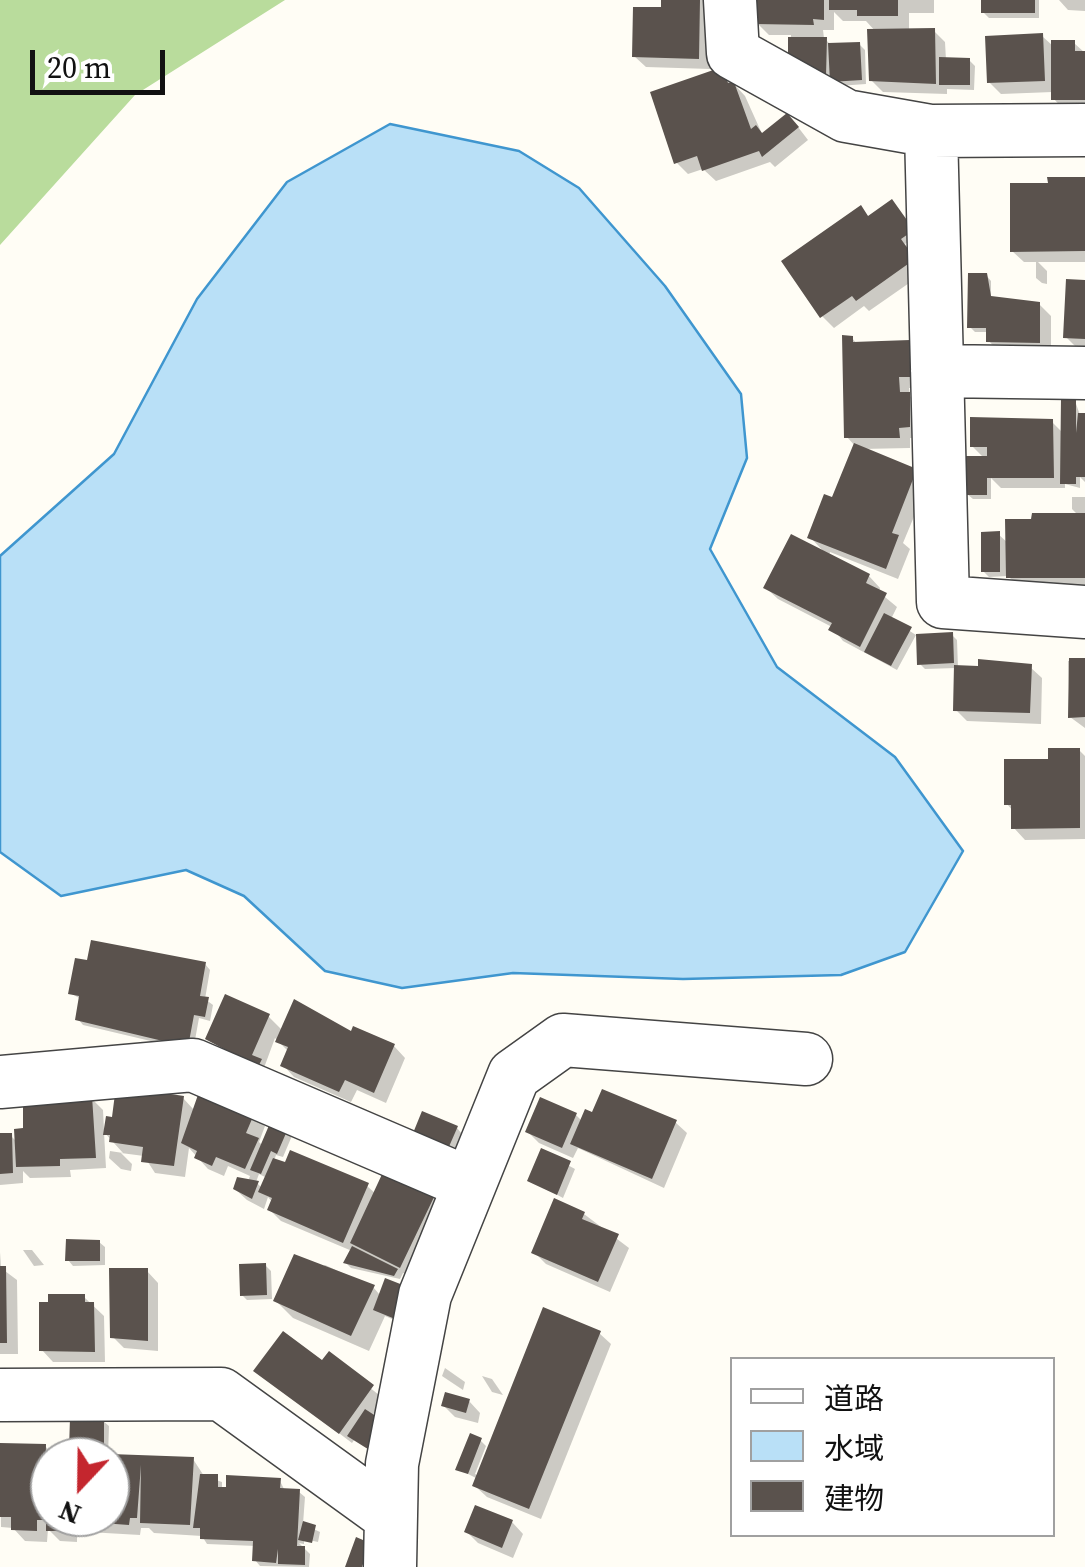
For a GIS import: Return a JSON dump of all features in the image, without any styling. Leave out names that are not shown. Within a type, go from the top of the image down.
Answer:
[{"type":"street","points":[[730,0],[733,53],[846,116],[931,131],[1085,130]]},
{"type":"street","points":[[931,131],[942,602],[1085,612]]},
{"type":"street","points":[[937,371],[1085,372]]},
{"type":"street","points":[[390,1542],[392,1464],[425,1295],[514,1075],[563,1040],[806,1059]]},
{"type":"street","points":[[0,1082],[193,1065],[470,1184]]},
{"type":"street","points":[[0,1395],[222,1394],[390,1542]]},
{"type":"green space","points":[[0,0],[285,0],[135,95],[0,245]]},
{"type":"water","points":[[390,124],[519,151],[579,188],[665,286],[741,394],[747,458],[710,549],[777,667],[895,757],[963,851],[905,952],[841,975],[683,979],[513,973],[402,988],[325,971],[244,896],[186,870],[61,896],[0,852],[0,556],[114,454],[197,299],[287,182]]},
{"type":"building","points":[[661,0],[700,0],[699,59],[632,57],[633,7],[661,7]]},
{"type":"building","points":[[755,0],[824,0],[824,20],[813,19],[814,25],[755,24]]},
{"type":"building","points":[[829,0],[898,0],[898,16],[857,16],[857,10],[829,10]]},
{"type":"building","points":[[981,0],[1035,0],[1035,13],[981,13]]},
{"type":"building","points":[[935,28],[936,84],[869,81],[867,29]]},
{"type":"building","points":[[1043,33],[1045,81],[987,83],[985,36]]},
{"type":"building","points":[[788,37],[827,37],[826,76],[807,75],[806,64],[788,64]]},
{"type":"building","points":[[1051,40],[1075,40],[1075,51],[1085,51],[1085,100],[1051,100]]},
{"type":"building","points":[[860,42],[862,80],[830,82],[828,43]]},
{"type":"building","points":[[939,57],[970,58],[970,85],[939,85]]},
{"type":"building","points":[[722,67],[728,83],[734,82],[751,129],[756,125],[762,133],[787,113],[799,127],[762,157],[759,151],[702,171],[697,156],[674,164],[650,92]]},
{"type":"building","points":[[1047,177],[1085,177],[1085,251],[1010,252],[1010,183],[1048,183]]},
{"type":"building","points":[[892,199],[914,230],[901,239],[915,259],[856,301],[852,296],[820,318],[781,261],[861,205],[868,216]]},
{"type":"building","points":[[968,273],[987,273],[991,296],[1040,302],[1040,343],[986,342],[986,328],[967,328]]},
{"type":"building","points":[[1066,279],[1085,280],[1085,339],[1063,338]]},
{"type":"building","points":[[842,335],[853,336],[853,342],[910,340],[911,377],[899,377],[900,392],[910,392],[910,427],[899,428],[900,438],[844,438]]},
{"type":"building","points":[[1061,398],[1076,398],[1076,433],[1078,413],[1085,413],[1085,477],[1076,477],[1076,484],[1060,484]]},
{"type":"building","points":[[970,417],[1053,419],[1054,478],[987,478],[987,495],[965,495],[965,456],[987,456],[987,447],[970,447]]},
{"type":"building","points":[[854,443],[917,469],[892,533],[899,535],[886,569],[807,538],[824,494],[832,497]]},
{"type":"building","points":[[1032,513],[1085,513],[1085,578],[1006,578],[1005,519],[1031,519]]},
{"type":"building","points":[[1000,531],[1000,572],[981,572],[981,532]]},
{"type":"building","points":[[791,534],[870,574],[866,583],[887,593],[860,647],[828,630],[832,623],[763,588]]},
{"type":"building","points":[[884,613],[912,627],[891,666],[864,652]]},
{"type":"building","points":[[953,632],[954,663],[917,665],[916,634]]},
{"type":"building","points":[[1069,658],[1085,658],[1085,717],[1068,718]]},
{"type":"building","points":[[978,659],[1032,664],[1030,713],[953,711],[954,665],[978,666]]},
{"type":"building","points":[[1048,748],[1080,748],[1080,828],[1011,829],[1011,805],[1004,805],[1004,759],[1048,759]]},
{"type":"building","points":[[91,940],[206,962],[200,996],[209,997],[205,1017],[194,1015],[188,1047],[75,1020],[79,996],[68,994],[75,958],[87,960]]},
{"type":"building","points":[[225,994],[270,1014],[252,1055],[262,1059],[255,1073],[221,1057],[224,1049],[205,1039]]},
{"type":"building","points":[[294,999],[351,1031],[353,1026],[395,1044],[374,1093],[345,1080],[339,1092],[280,1066],[288,1047],[275,1042]]},
{"type":"building","points":[[116,1086],[184,1096],[174,1166],[141,1162],[143,1147],[109,1142],[110,1135],[103,1135],[106,1116],[112,1117]]},
{"type":"building","points":[[602,1089],[677,1120],[652,1179],[570,1144],[585,1109],[592,1112]]},
{"type":"building","points":[[199,1092],[255,1112],[246,1133],[259,1138],[245,1169],[216,1157],[212,1166],[194,1158],[197,1151],[181,1143]]},
{"type":"building","points":[[92,1096],[96,1158],[60,1159],[60,1166],[16,1167],[14,1129],[23,1128],[23,1106],[33,1105],[33,1100]]},
{"type":"building","points":[[540,1097],[577,1113],[562,1148],[525,1132]]},
{"type":"building","points":[[422,1111],[458,1126],[444,1158],[409,1143]]},
{"type":"building","points":[[273,1116],[290,1124],[277,1154],[271,1151],[261,1174],[250,1170]]},
{"type":"building","points":[[0,1133],[12,1133],[13,1173],[0,1174]]},
{"type":"building","points":[[541,1148],[571,1161],[557,1195],[527,1181]]},
{"type":"building","points":[[290,1150],[369,1183],[343,1243],[267,1210],[272,1198],[258,1192],[273,1158],[285,1162]]},
{"type":"building","points":[[384,1170],[435,1195],[400,1268],[350,1243]]},
{"type":"building","points":[[237,1177],[259,1181],[252,1199],[233,1189]]},
{"type":"building","points":[[554,1198],[585,1212],[582,1219],[619,1234],[598,1282],[531,1253]]},
{"type":"building","points":[[66,1239],[100,1240],[100,1261],[65,1261]]},
{"type":"building","points":[[352,1246],[398,1269],[394,1276],[343,1263]]},
{"type":"building","points":[[294,1254],[375,1285],[351,1336],[273,1301]]},
{"type":"building","points":[[266,1263],[267,1295],[240,1296],[239,1264]]},
{"type":"building","points":[[0,1266],[6,1266],[7,1343],[0,1343]]},
{"type":"building","points":[[109,1268],[148,1268],[148,1341],[110,1338]]},
{"type":"building","points":[[385,1278],[413,1289],[400,1321],[373,1310]]},
{"type":"building","points":[[48,1294],[85,1294],[85,1302],[94,1302],[95,1352],[39,1351],[39,1302],[48,1302]]},
{"type":"building","points":[[543,1307],[601,1331],[529,1509],[472,1486]]},
{"type":"building","points":[[283,1331],[322,1360],[329,1351],[374,1385],[339,1434],[253,1371]]},
{"type":"building","points":[[445,1392],[470,1399],[466,1413],[441,1406]]},
{"type":"building","points":[[365,1409],[388,1424],[371,1451],[347,1436]]},
{"type":"building","points":[[70,1418],[104,1418],[104,1437],[69,1437]]},
{"type":"building","points":[[470,1433],[482,1438],[468,1474],[455,1470]]},
{"type":"building","points":[[0,1443],[30,1444],[30,1531],[11,1530],[11,1517],[0,1517]]},
{"type":"building","points":[[130,1455],[194,1457],[190,1525],[140,1523],[141,1465],[137,1518],[130,1518]]},
{"type":"building","points":[[200,1474],[218,1474],[218,1487],[226,1487],[226,1475],[281,1478],[280,1488],[300,1489],[297,1546],[305,1546],[305,1565],[278,1564],[278,1549],[276,1563],[252,1561],[253,1541],[200,1539],[200,1528],[193,1528]]},
{"type":"building","points":[[475,1505],[513,1520],[502,1548],[464,1532]]},
{"type":"building","points":[[303,1521],[316,1525],[312,1543],[298,1540]]},
{"type":"building","points":[[356,1537],[370,1543],[362,1567],[345,1567]]}]
